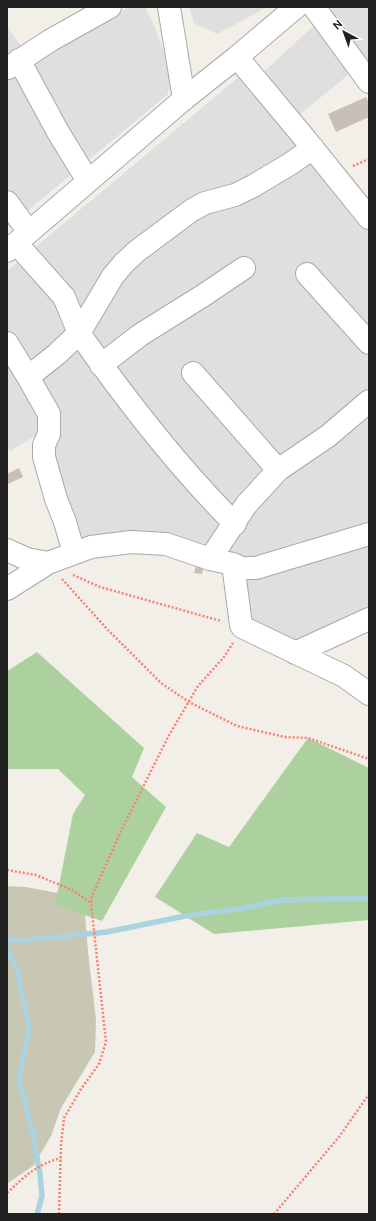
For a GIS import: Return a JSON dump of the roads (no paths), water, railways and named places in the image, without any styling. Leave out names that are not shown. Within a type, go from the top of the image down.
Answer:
[{"type":"street","points":[[88,181],[58,132],[13,65],[51,40],[110,7]]},
{"type":"street","points":[[169,7],[184,98]]},
{"type":"street","points":[[17,242],[184,98],[237,58],[296,7]]},
{"type":"street","points":[[314,7],[369,82]]},
{"type":"street","points":[[237,58],[369,218]]},
{"type":"street","points":[[28,377],[57,354],[79,333],[114,276],[124,263],[137,251],[192,210],[205,203],[235,195],[253,186],[290,164],[312,148]]},
{"type":"street","points":[[7,202],[17,242],[64,297],[79,333],[161,443],[205,494],[235,524]]},
{"type":"street","points":[[101,364],[140,335],[244,268]]},
{"type":"street","points":[[307,274],[369,344]]},
{"type":"street","points":[[7,343],[48,414],[49,434],[44,445],[44,457],[74,553]]},
{"type":"street","points":[[193,373],[278,470]]},
{"type":"street","points":[[210,559],[235,524],[246,505],[278,470],[328,436],[369,401]]},
{"type":"street","points":[[7,590],[48,563],[91,547],[130,542],[166,544],[242,568],[256,568],[369,534]]},
{"type":"street","points":[[7,550],[27,559],[48,563]]},
{"type":"street","points":[[233,564],[242,627],[344,676],[369,694]]},
{"type":"street","points":[[295,653],[369,619]]},
{"type":"waterway","points":[[7,939],[15,941],[107,932],[185,916],[245,908],[282,900],[369,898]]},
{"type":"waterway","points":[[7,949],[17,969],[29,1028],[19,1079],[31,1125],[40,1174],[42,1196],[37,1214]]}]
